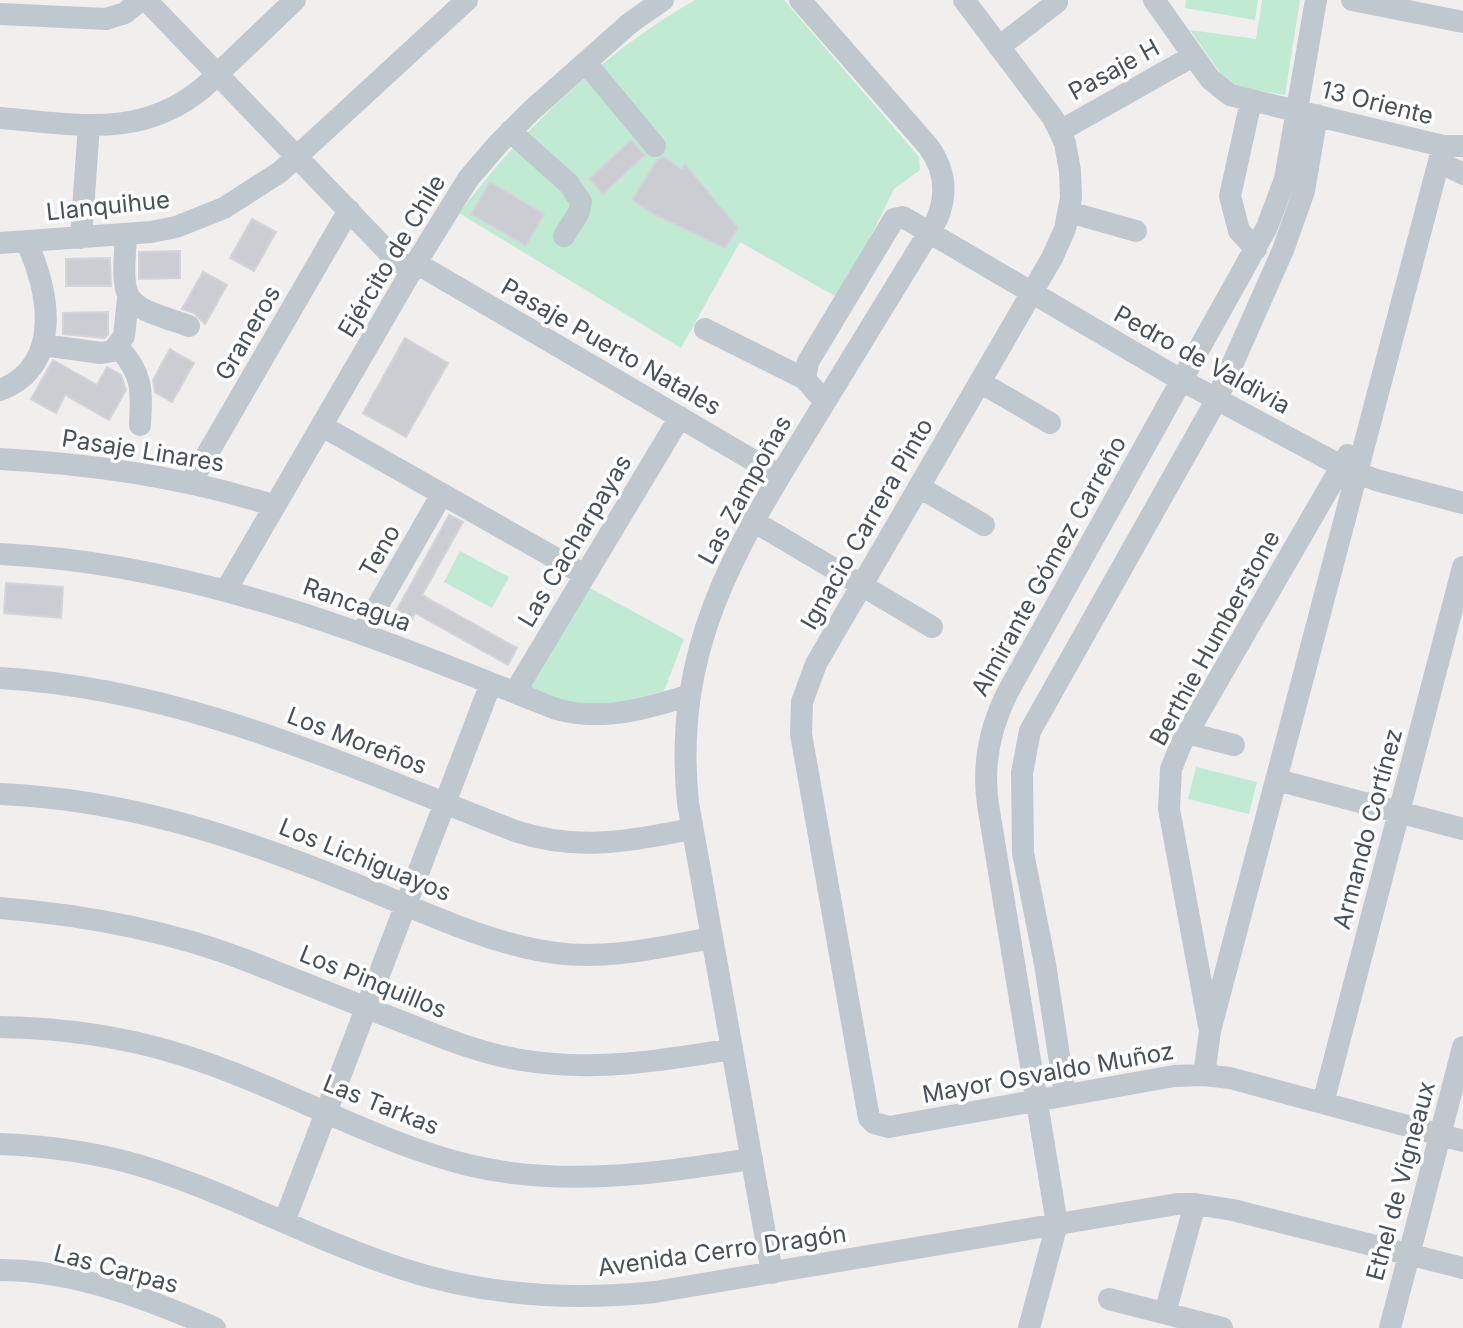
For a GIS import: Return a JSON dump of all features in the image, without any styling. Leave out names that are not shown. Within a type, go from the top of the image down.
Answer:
[{"type":"street","points":[[0,14],[106,19],[125,13],[144,0]]},
{"type":"street","name":"Pasaje Puerto Natales","points":[[144,0],[395,259],[780,476]]},
{"type":"street","points":[[0,118],[125,125],[159,116],[190,98],[295,0]]},
{"type":"street","name":"Llanquihue","points":[[0,243],[126,236],[176,227],[224,208],[263,185],[297,157],[467,0]]},
{"type":"street","name":"Ejército de Chile","points":[[226,590],[468,179],[510,131],[630,23],[663,0]]},
{"type":"street","name":"Las Zampoñas","points":[[772,1273],[692,829],[685,763],[688,696],[713,605],[735,554],[937,219],[944,200],[944,180],[936,156],[800,0]]},
{"type":"street","name":"Ignacio Carrera Pinto","points":[[874,1123],[866,1110],[800,718],[802,702],[810,676],[1060,242],[1069,212],[1070,171],[1060,131],[964,0]]},
{"type":"street","name":"13 Oriente","points":[[1154,0],[1222,91],[1448,152],[1463,174]]},
{"type":"street","name":"Almirante Gómez Carreño","points":[[1029,1328],[1057,1224],[988,805],[985,772],[990,739],[1006,696],[1267,227],[1307,113],[1316,0]]},
{"type":"street","points":[[1352,0],[1463,22]]},
{"type":"street","points":[[999,47],[1057,2]]},
{"type":"street","name":"Pasaje H","points":[[1060,131],[1193,56]]},
{"type":"street","points":[[586,63],[655,146]]},
{"type":"street","points":[[1251,101],[1230,196],[1239,231],[1256,249]]},
{"type":"street","points":[[1065,1095],[1045,964],[1023,853],[1022,773],[1030,731],[1217,399],[1283,250],[1304,191],[1307,113]]},
{"type":"street","points":[[81,238],[89,125]]},
{"type":"street","points":[[510,131],[569,184],[581,202],[579,212],[564,236]]},
{"type":"street","name":"Berthie Humberstone","points":[[1204,1075],[1210,1031],[1277,780],[1350,470],[1380,382],[1448,152]]},
{"type":"street","name":"Graneros","points":[[191,482],[349,210]]},
{"type":"street","points":[[1069,212],[1136,231]]},
{"type":"street","name":"Pedro de Valdivia","points":[[805,379],[808,362],[894,219],[903,217],[1181,380],[1350,470],[1463,503]]},
{"type":"street","points":[[43,345],[101,353],[118,347],[124,336],[128,299],[124,285],[126,236]]},
{"type":"street","points":[[9,385],[33,365],[46,334],[45,301],[26,241]]},
{"type":"street","points":[[128,299],[189,326]]},
{"type":"street","points":[[705,329],[805,379],[825,402]]},
{"type":"street","points":[[118,347],[133,363],[140,379],[140,425]]},
{"type":"street","points":[[980,382],[1050,423]]},
{"type":"street","name":"Las Cacharpayas","points":[[515,692],[680,417]]},
{"type":"street","points":[[322,426],[585,575]]},
{"type":"street","name":"Pasaje Linares","points":[[0,459],[98,467],[191,482],[275,506]]},
{"type":"street","name":"Berthie Humberstone","points":[[1210,1031],[1169,809],[1171,769],[1187,733],[1350,470]]},
{"type":"street","points":[[919,487],[984,525]]},
{"type":"street","name":"Teno","points":[[362,633],[442,494]]},
{"type":"street","points":[[753,521],[932,627]]},
{"type":"street","name":"Rancagua","points":[[0,554],[120,567],[226,590],[362,633],[556,709],[592,716],[630,713],[688,696]]},
{"type":"street","name":"Armando Cortínez","points":[[1323,1103],[1463,567]]},
{"type":"street","name":"Los Moreños","points":[[0,678],[61,684],[195,710],[275,737],[524,834],[569,843],[621,842],[692,829]]},
{"type":"street","points":[[284,1222],[491,683]]},
{"type":"street","points":[[1187,733],[1234,745]]},
{"type":"street","points":[[1277,780],[1463,829]]},
{"type":"street","name":"Los Lichiguayos","points":[[0,794],[106,805],[201,827],[279,853],[495,939],[556,953],[620,953],[712,938]]},
{"type":"street","name":"Los Pinquillos","points":[[0,908],[85,917],[172,936],[245,959],[474,1049],[546,1063],[628,1065],[732,1049]]},
{"type":"street","name":"Las Tarkas","points":[[0,1027],[71,1031],[153,1047],[210,1065],[444,1158],[523,1174],[579,1178],[632,1176],[752,1159]]},
{"type":"street","name":"Ethel de Vigneaux","points":[[1390,1328],[1463,1047]]},
{"type":"street","name":"Mayor Osvaldo Muñoz","points":[[874,1123],[889,1127],[1174,1076],[1204,1075],[1230,1078],[1463,1141]]},
{"type":"street","name":"Avenida Cerro Dragón","points":[[0,1144],[86,1153],[137,1165],[404,1269],[464,1285],[531,1296],[600,1297],[655,1292],[1159,1206],[1195,1204],[1233,1210],[1463,1268]]},
{"type":"street","points":[[1165,1313],[1195,1204]]},
{"type":"street","name":"Las Carpas","points":[[0,1270],[104,1287],[215,1328]]},
{"type":"street","points":[[1109,1299],[1222,1328]]},
{"type":"green space","points":[[695,0],[784,0],[919,157],[920,170],[894,189],[840,299],[740,242],[681,348],[459,213],[514,147],[577,85],[622,48]]},
{"type":"green space","points":[[1186,0],[1258,0],[1255,20],[1185,8]]},
{"type":"green space","points":[[1262,0],[1300,0],[1285,95],[1229,85],[1190,30],[1256,39]]},
{"type":"green space","points":[[460,551],[509,577],[492,608],[444,582]]},
{"type":"green space","points":[[586,586],[684,639],[664,691],[602,707],[561,701],[530,688]]},
{"type":"green space","points":[[1196,767],[1257,782],[1249,814],[1188,799]]},
{"type":"building","points":[[631,140],[645,155],[603,194],[589,179]]},
{"type":"building","points":[[663,157],[682,169],[685,164],[738,228],[725,248],[632,200],[657,160]]},
{"type":"building","points":[[490,182],[544,214],[526,246],[471,214]]},
{"type":"building","points":[[252,219],[276,232],[254,271],[230,258]]},
{"type":"building","points":[[180,251],[180,278],[139,279],[139,252]]},
{"type":"building","points":[[110,258],[111,286],[66,286],[66,259]]},
{"type":"building","points":[[203,272],[227,285],[205,324],[194,313],[182,309]]},
{"type":"building","points":[[108,312],[108,334],[105,338],[63,334],[63,313]]},
{"type":"building","points":[[405,338],[448,363],[406,437],[363,413]]},
{"type":"building","points":[[170,349],[194,363],[172,402],[155,392],[153,380]]},
{"type":"building","points":[[53,360],[97,385],[107,367],[121,375],[126,390],[109,420],[65,395],[56,413],[31,399]]},
{"type":"building","points":[[449,515],[463,522],[422,595],[517,648],[508,665],[415,613],[408,626],[393,617]]},
{"type":"building","points":[[6,583],[63,587],[61,618],[4,613]]}]
